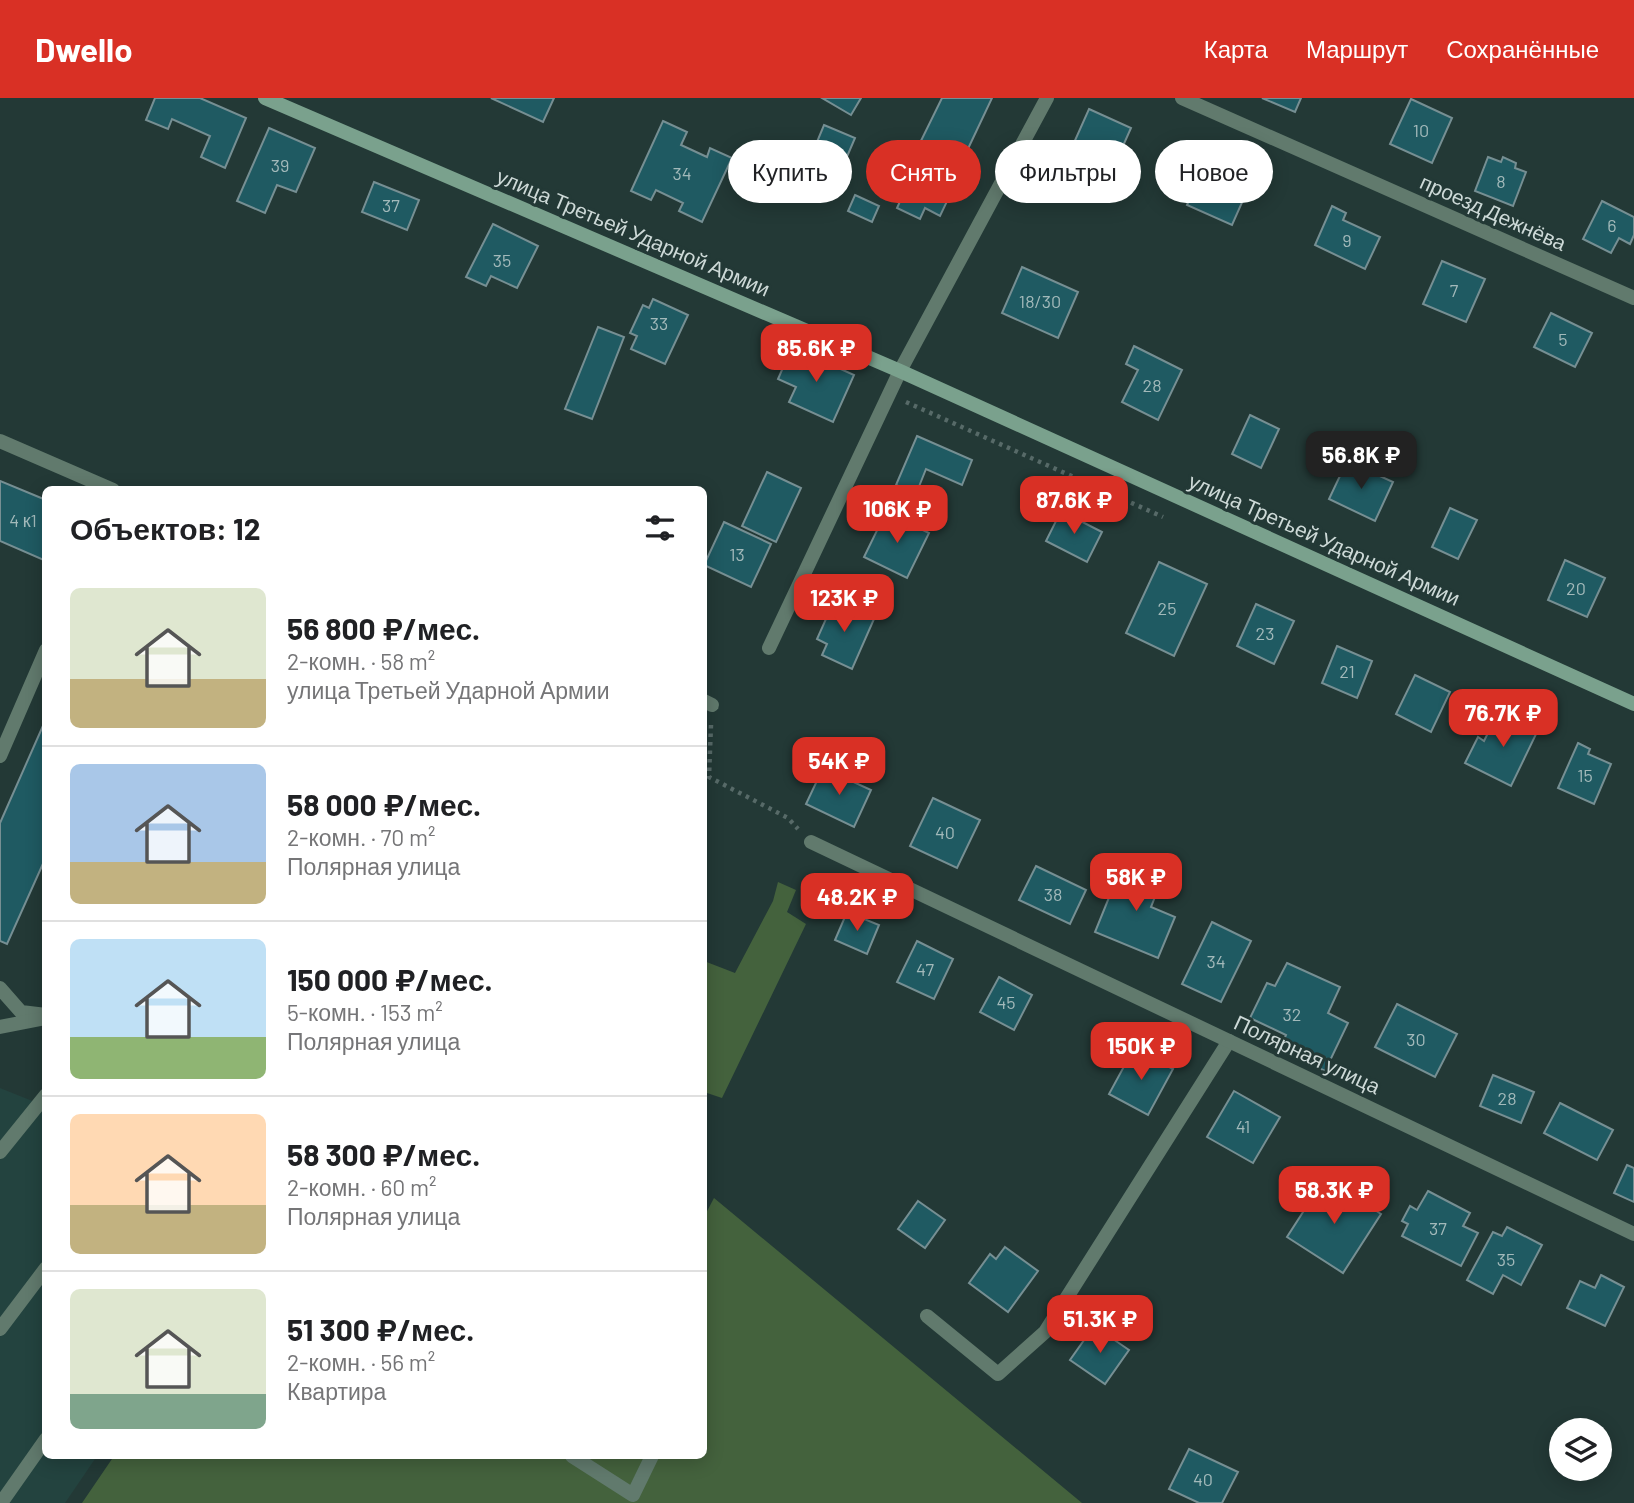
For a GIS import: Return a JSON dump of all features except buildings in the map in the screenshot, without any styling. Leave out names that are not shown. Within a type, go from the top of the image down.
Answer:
[{"type":"main road","name":"улица Третьей Ударной Армии","points":[[265,98],[900,370],[1634,704]]},
{"type":"street","points":[[769,648],[900,370],[1047,98]]},
{"type":"street","name":"проезд Дежнёва","points":[[1182,98],[1634,298]]},
{"type":"street","points":[[0,440],[104,486]]},
{"type":"street","points":[[0,756],[42,659]]},
{"type":"street","name":"Полярная улица","points":[[811,842],[1634,1234]]},
{"type":"street","points":[[0,988],[21,1012],[42,1016]]},
{"type":"street","points":[[0,1027],[42,1018]]},
{"type":"street","points":[[927,1316],[999,1374],[1045,1332],[1229,1041]]},
{"type":"street","points":[[0,1152],[42,1100]]},
{"type":"street","points":[[0,1329],[42,1273]]},
{"type":"street","points":[[1,1503],[42,1446]]},
{"type":"street","points":[[577,1459],[633,1494],[650,1459]]},
{"type":"path","points":[[708,703],[709,777],[788,818],[811,842]]},
{"type":"shaded area","points":[[0,1088],[42,1105],[42,1459],[95,1459],[65,1503],[0,1503]]},
{"type":"green space","points":[[778,882],[796,890],[787,912],[806,924],[722,1098],[707,1093],[707,962],[735,973],[773,901]]},
{"type":"green space","points":[[714,1198],[1082,1503],[82,1503],[112,1459],[707,1459],[707,1211]]}]
